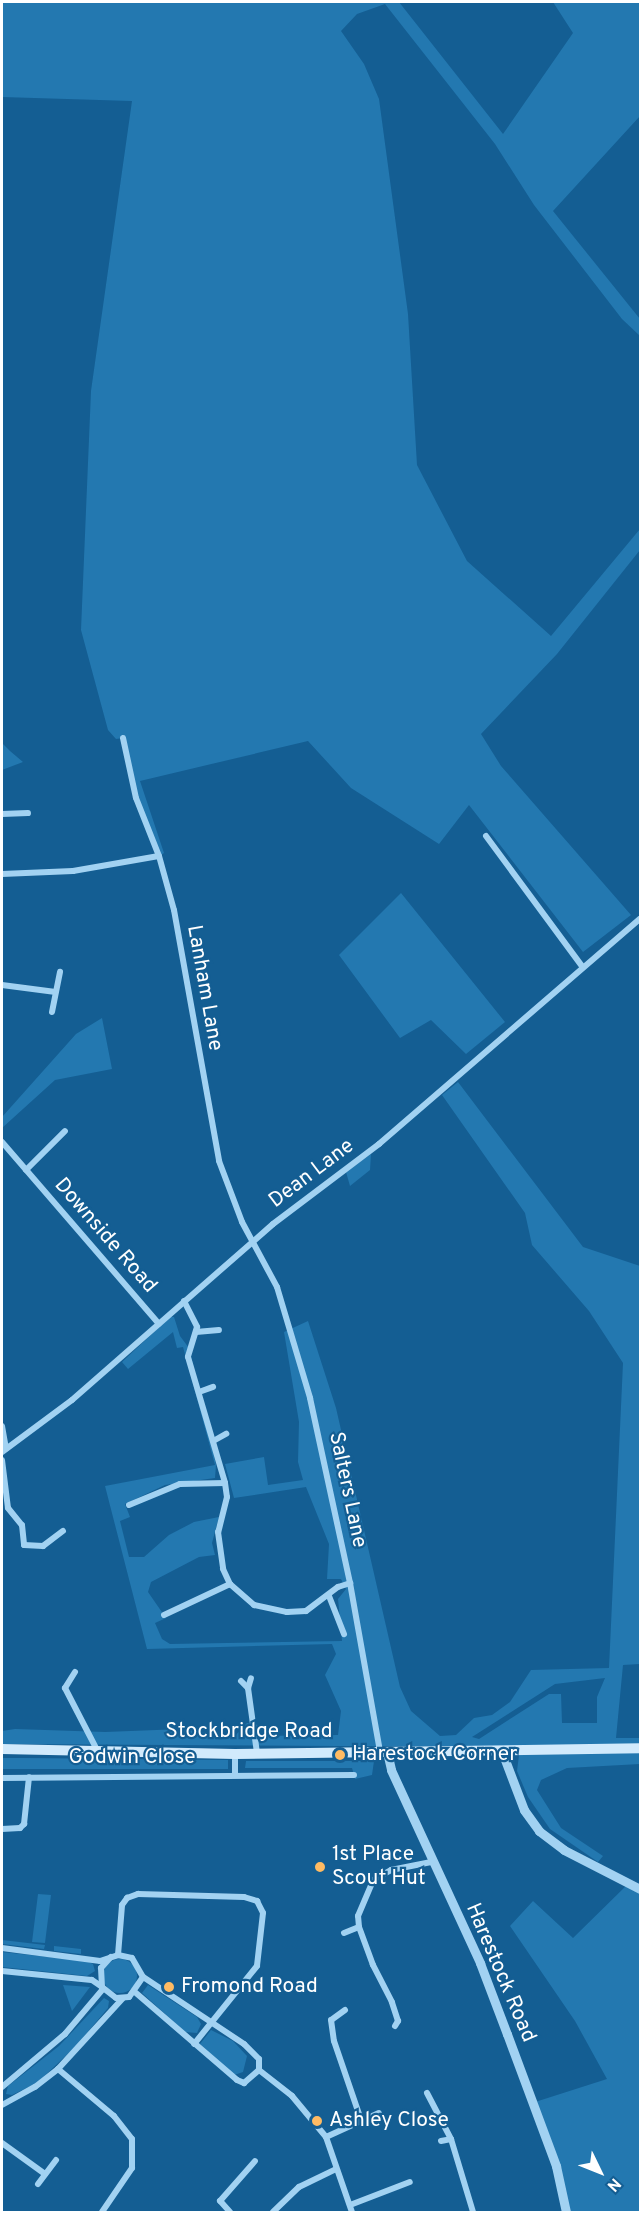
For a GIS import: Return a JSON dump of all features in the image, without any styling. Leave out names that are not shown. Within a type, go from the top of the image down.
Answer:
[{"type":"main road","name":"Stockbridge Road","points":[[2,1749],[235,1754],[502,1752],[640,1748]]},
{"type":"street","name":"Lanham Lane","points":[[123,738],[136,798],[159,856],[174,910],[219,1161],[230,1194],[253,1242]]},
{"type":"street","points":[[2,814],[28,812]]},
{"type":"street","points":[[486,836],[582,966]]},
{"type":"street","points":[[2,874],[73,871],[159,856]]},
{"type":"street","name":"Dean Lane","points":[[4,1451],[72,1400],[253,1242],[404,1124],[582,966],[640,919]]},
{"type":"street","points":[[52,1012],[60,972]]},
{"type":"street","points":[[2,985],[56,992]]},
{"type":"street","name":"Downside Road","points":[[26,1170],[65,1131]]},
{"type":"street","name":"Downside Road","points":[[2,1142],[159,1324]]},
{"type":"street","name":"Salters Lane","points":[[253,1242],[277,1287],[310,1398],[384,1752]]},
{"type":"street","points":[[184,1301],[195,1318],[196,1332],[188,1357],[215,1440],[225,1483],[227,1497],[218,1532],[223,1569],[230,1584],[255,1605],[287,1612],[306,1611],[350,1583]]},
{"type":"street","points":[[196,1332],[219,1330]]},
{"type":"street","points":[[199,1392],[213,1387]]},
{"type":"street","points":[[2,1425],[4,1451]]},
{"type":"street","points":[[215,1440],[226,1434]]},
{"type":"street","points":[[2,1460],[8,1508],[22,1525],[24,1545],[43,1546],[63,1531]]},
{"type":"street","points":[[129,1505],[180,1484],[225,1483]]},
{"type":"street","points":[[164,1615],[230,1584]]},
{"type":"street","points":[[329,1596],[344,1634]]},
{"type":"street","points":[[75,1671],[65,1688],[97,1750]]},
{"type":"street","points":[[251,1678],[248,1688],[257,1753]]},
{"type":"street","points":[[241,1681],[248,1688]]},
{"type":"street","name":"Harestock Road","points":[[384,1752],[431,1862],[480,1963],[556,2166],[566,2212]]},
{"type":"street","points":[[502,1752],[524,1809],[539,1831],[564,1850],[640,1889]]},
{"type":"street","points":[[235,1754],[236,1775]]},
{"type":"street","name":"Godwin Close","points":[[2,1778],[352,1775],[346,1768]]},
{"type":"street","points":[[2,1829],[20,1828],[24,1824],[29,1777]]},
{"type":"street","points":[[395,2026],[398,2021],[392,2002],[373,1965],[358,1927],[364,1896],[373,1880],[391,1870],[431,1862]]},
{"type":"street","points":[[2,2086],[65,2034],[102,1988],[101,1968],[115,1956],[122,1905],[127,1898],[138,1894],[253,1899],[263,1913],[257,1966],[214,2023],[194,2044]]},
{"type":"street","points":[[344,1933],[358,1927]]},
{"type":"street","points":[[2,1948],[100,1961],[115,1956],[138,1964],[143,1977],[214,2023],[256,2054],[261,2064],[259,2070],[244,2083],[237,2080],[136,1993]]},
{"type":"street","points":[[2,1971],[92,1980],[102,1988],[123,1998]]},
{"type":"street","points":[[3,2101],[35,2087],[58,2070],[123,1998],[136,1993],[143,1977]]},
{"type":"street","points":[[345,2010],[332,2020],[333,2030],[361,2120]]},
{"type":"street","points":[[58,2070],[114,2116],[132,2139],[132,2168],[102,2212]]},
{"type":"street","points":[[259,2070],[292,2096],[326,2137],[351,2209],[410,2182]]},
{"type":"street","points":[[427,2093],[451,2139],[472,2212]]},
{"type":"street","points":[[326,2137],[379,2113]]},
{"type":"street","points":[[441,2141],[451,2139]]},
{"type":"street","points":[[2,2143],[45,2174]]},
{"type":"street","points":[[38,2184],[56,2160]]},
{"type":"street","points":[[230,2212],[220,2201],[255,2161]]},
{"type":"street","points":[[273,2212],[299,2187],[336,2169]]},
{"type":"street","points":[[457,2186],[465,2184]]},
{"type":"shaded area","points":[[2,2],[399,2],[503,134],[573,33],[553,2],[640,2],[640,116],[553,211],[640,319],[640,336],[622,319],[534,205],[495,144],[385,4],[357,14],[341,31],[364,64],[379,99],[408,314],[417,465],[467,561],[551,636],[640,529],[640,550],[557,654],[481,734],[501,766],[631,915],[583,952],[469,805],[439,844],[351,788],[308,741],[140,781],[164,853],[159,856],[136,798],[123,738],[116,739],[108,730],[81,630],[91,391],[132,101],[2,97]]},
{"type":"shaded area","points":[[2,743],[10,751],[23,762],[2,770]]},
{"type":"shaded area","points":[[401,893],[505,1022],[466,1054],[431,1020],[400,1038],[339,955]]},
{"type":"shaded area","points":[[102,1018],[112,1069],[55,1080],[2,1128],[2,1117],[76,1034]]},
{"type":"shaded area","points":[[458,1082],[583,1247],[640,1266],[640,1664],[623,1665],[616,1738],[640,1738],[640,1764],[567,1768],[541,1780],[537,1790],[561,1828],[603,1856],[598,1862],[550,1829],[528,1797],[517,1771],[520,1747],[2,1744],[2,1731],[15,1729],[105,1732],[182,1729],[234,1737],[247,1723],[258,1725],[258,1736],[338,1735],[341,1711],[325,1675],[336,1654],[332,1644],[147,1649],[105,1486],[215,1465],[183,1347],[177,1348],[173,1332],[128,1369],[122,1362],[170,1317],[174,1317],[180,1336],[189,1348],[216,1465],[215,1478],[165,1485],[125,1504],[130,1517],[120,1521],[129,1557],[144,1557],[169,1535],[194,1522],[219,1517],[212,1543],[215,1555],[199,1557],[151,1582],[148,1592],[166,1618],[155,1623],[162,1639],[170,1644],[342,1641],[338,1599],[346,1589],[341,1579],[327,1579],[329,1544],[306,1487],[234,1498],[225,1464],[264,1457],[268,1485],[303,1480],[298,1462],[299,1422],[284,1332],[308,1321],[336,1408],[400,1687],[411,1711],[440,1736],[456,1735],[474,1718],[492,1715],[510,1702],[531,1670],[609,1668],[623,1363],[589,1311],[532,1245],[525,1213],[442,1095]],"holes":[[[605,1678],[597,1697],[597,1723],[562,1723],[561,1694],[549,1694],[479,1739],[472,1737],[555,1684]]]},
{"type":"shaded area","points":[[371,1154],[370,1170],[350,1186],[346,1172]]},
{"type":"shaded area","points":[[2,1758],[228,1760],[228,1769],[2,1769]]},
{"type":"shaded area","points":[[246,1761],[374,1761],[372,1775],[355,1779],[352,1768],[245,1768]]},
{"type":"shaded area","points":[[629,1883],[640,1889],[640,2212],[566,2212],[532,2103],[607,2079],[575,2021],[510,1926],[533,1901],[573,1938]]},
{"type":"shaded area","points":[[38,1894],[51,1895],[45,1943],[32,1942]]},
{"type":"shaded area","points":[[2,1940],[45,1945],[44,1949],[2,1944]]},
{"type":"shaded area","points":[[54,1946],[81,1949],[81,1954],[54,1951]]},
{"type":"shaded area","points":[[2,1952],[87,1961],[93,1964],[95,1971],[87,1976],[2,1967]]},
{"type":"shaded area","points":[[120,1959],[132,1964],[137,1976],[132,1988],[120,1993],[108,1988],[103,1976],[108,1964]]},
{"type":"shaded area","points":[[63,1985],[90,1987],[72,2011]]},
{"type":"shaded area","points":[[148,1985],[197,2017],[201,2024],[197,2033],[185,2032],[142,1993]]},
{"type":"shaded area","points":[[104,1998],[109,2001],[108,2008],[75,2047],[37,2083],[12,2095],[6,2094],[8,2086],[59,2046]]},
{"type":"shaded area","points":[[211,2030],[233,2041],[247,2056],[243,2072],[234,2075],[200,2044]]},
{"type":"place","name":"Harestock Corner","points":[[340,1755]]},
{"type":"place","name":"1st Place Scout Hut","points":[[320,1867]]},
{"type":"place","name":"Fromond Road","points":[[169,1987]]},
{"type":"place","name":"Ashley Close","points":[[317,2121]]}]
